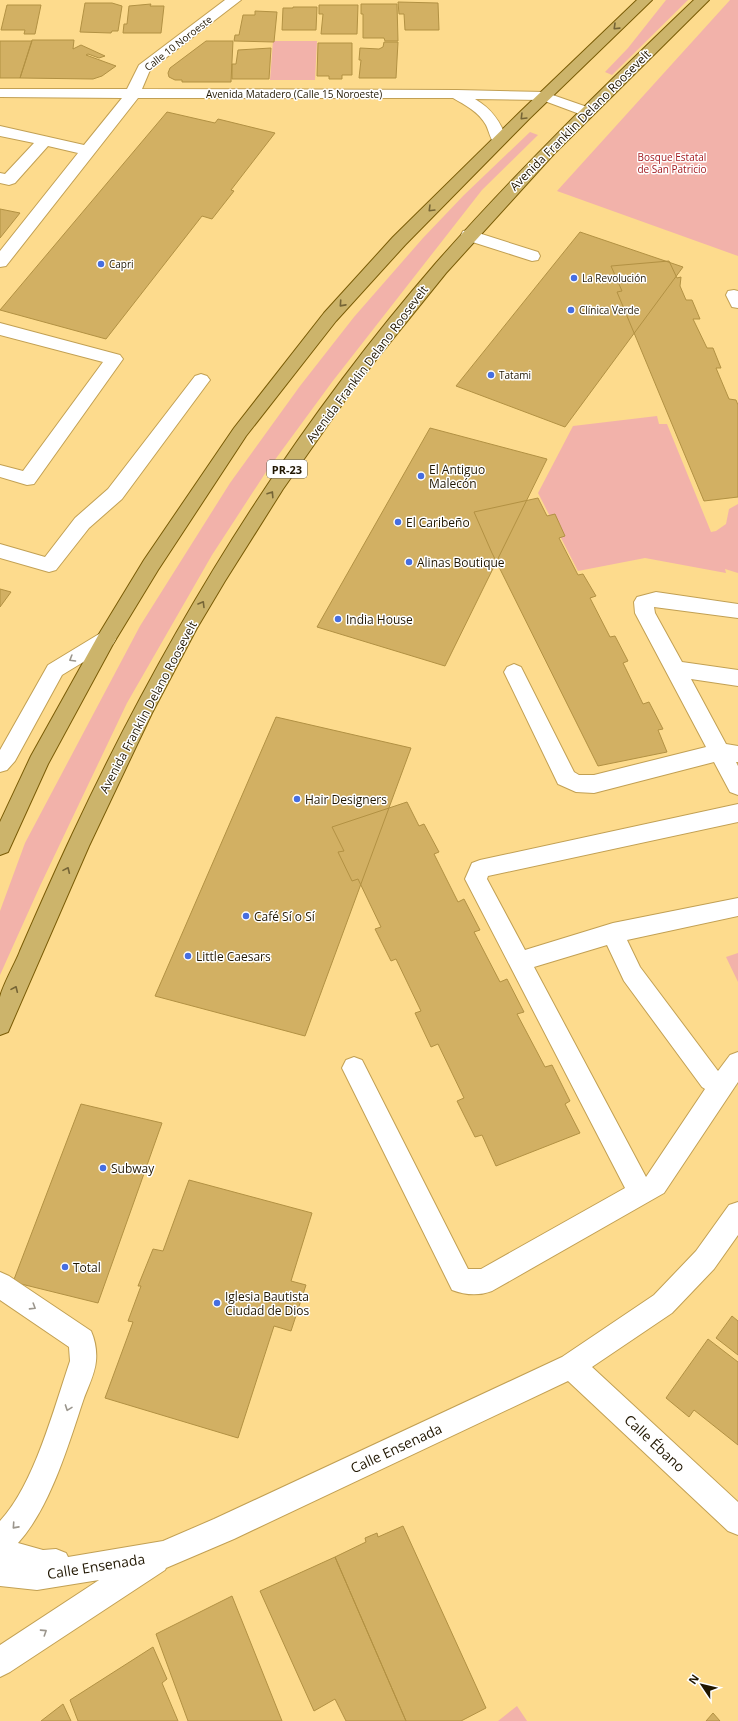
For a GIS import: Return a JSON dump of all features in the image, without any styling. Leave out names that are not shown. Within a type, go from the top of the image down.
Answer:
[{"type":"main road","points":[[0,846],[38,762],[106,639],[151,565],[240,432],[330,317],[395,246],[544,96],[644,0]]},
{"type":"main road","name":"Avenida Franklin Delano Roosevelt","points":[[0,1025],[67,869],[113,770],[164,670],[204,602],[291,463],[405,310],[469,235],[586,111],[702,0]]},
{"type":"street","name":"Calle 10 Noroeste","points":[[0,262],[132,95],[144,68],[234,0]]},
{"type":"street","name":"Avenida Matadero (Calle 15 Noroeste)","points":[[0,94],[457,94],[544,96],[586,111]]},
{"type":"street","points":[[457,94],[487,113],[496,127],[500,140]]},
{"type":"street","points":[[0,132],[88,151]]},
{"type":"street","points":[[0,178],[9,180],[44,141]]},
{"type":"street","points":[[469,235],[532,256]]},
{"type":"street","points":[[0,329],[114,359],[27,479],[0,471]]},
{"type":"street","points":[[0,551],[49,565],[82,523],[115,494],[201,380]]},
{"type":"street","points":[[738,611],[656,599],[644,602],[645,613],[676,672],[729,753],[738,786]]},
{"type":"street","points":[[0,764],[8,755],[54,670],[106,639]]},
{"type":"street","points":[[676,672],[682,670],[738,678]]},
{"type":"street","points":[[514,672],[566,778],[576,783],[594,784],[729,753]]},
{"type":"street","points":[[641,1193],[476,879],[480,868],[738,813]]},
{"type":"street","points":[[519,962],[613,933],[738,907]]},
{"type":"street","points":[[613,933],[632,974],[710,1079],[721,1086]]},
{"type":"street","points":[[354,1068],[461,1281],[483,1282],[655,1185],[738,1063]]},
{"type":"street","name":"Calle Ensenada","points":[[0,1572],[37,1576],[163,1556],[231,1526],[571,1366],[663,1304],[705,1260],[738,1214]]},
{"type":"street","points":[[0,1285],[82,1340],[83,1360],[50,1456],[34,1494],[19,1521],[0,1541]]},
{"type":"street","name":"Calle Ébano","points":[[571,1366],[738,1521]]},
{"type":"street","points":[[0,1552],[43,1564],[163,1556]]},
{"type":"street","points":[[6,1652],[163,1556]]},
{"type":"green space","points":[[666,0],[688,0],[612,75],[605,72],[628,48]]},
{"type":"green space","name":"Bosque Estatal de San Patricio","points":[[730,0],[738,0],[738,256],[557,191]]},
{"type":"green space","points":[[273,41],[317,41],[315,80],[270,80]]},
{"type":"green space","points":[[530,132],[538,135],[482,190],[332,382],[266,472],[212,555],[127,703],[40,886],[0,975],[0,911],[25,843],[140,626],[230,483],[300,386],[354,317],[423,238],[464,195]]},
{"type":"green space","points":[[657,416],[659,424],[667,424],[711,532],[716,531],[726,524],[729,509],[738,504],[738,573],[725,569],[726,573],[645,558],[578,571],[538,493],[573,426]]},
{"type":"green space","points":[[738,953],[738,982],[726,957]]},
{"type":"green space","points":[[517,1706],[527,1721],[498,1721]]},
{"type":"building","points":[[398,2],[438,3],[439,30],[405,30],[404,14],[399,14]]},
{"type":"building","points":[[85,3],[112,3],[122,6],[118,31],[112,31],[111,33],[80,32]]},
{"type":"building","points":[[151,4],[150,6],[164,6],[161,33],[123,33],[124,24],[127,24],[129,6]]},
{"type":"building","points":[[361,4],[397,4],[398,41],[385,41],[384,38],[363,38],[363,14],[361,14]]},
{"type":"building","points":[[7,5],[41,5],[35,34],[24,34],[25,30],[1,30]]},
{"type":"building","points":[[319,5],[358,5],[357,34],[321,34],[323,14],[319,14]]},
{"type":"building","points":[[317,7],[316,30],[282,30],[283,8]]},
{"type":"building","points":[[255,11],[277,12],[274,42],[234,41],[235,35],[239,35],[243,15],[255,15]]},
{"type":"building","points":[[32,40],[74,40],[73,49],[81,45],[105,56],[99,58],[88,54],[86,55],[116,66],[102,76],[93,79],[20,78]]},
{"type":"building","points":[[0,41],[32,41],[20,78],[0,78]]},
{"type":"building","points":[[206,41],[233,41],[231,82],[182,82],[182,80],[175,80],[169,77],[168,73],[170,68]]},
{"type":"building","points":[[384,42],[398,42],[396,78],[359,78],[361,60],[359,60],[360,48],[379,49],[383,47]]},
{"type":"building","points":[[318,43],[352,43],[352,75],[342,75],[342,79],[329,79],[329,76],[317,76]]},
{"type":"building","points":[[271,48],[269,79],[232,79],[232,64],[236,64],[238,50]]},
{"type":"building","name":"Capri","points":[[167,112],[215,123],[218,119],[275,133],[231,190],[234,191],[212,219],[202,216],[106,339],[0,310]]},
{"type":"building","points":[[0,209],[20,213],[0,238]]},
{"type":"building","points":[[580,232],[683,267],[565,427],[456,386]]},
{"type":"building","points":[[669,261],[677,278],[681,277],[680,286],[686,300],[692,300],[700,319],[693,319],[707,348],[713,348],[721,368],[716,368],[729,399],[736,400],[738,405],[738,497],[704,501],[617,292],[622,291],[611,266]]},
{"type":"building","points":[[430,428],[547,459],[445,666],[317,627]]},
{"type":"building","points":[[538,498],[547,516],[555,514],[565,536],[559,538],[578,575],[583,574],[596,596],[590,598],[610,637],[615,636],[628,661],[623,663],[643,704],[649,702],[663,729],[658,730],[667,752],[598,766],[492,553],[474,512]]},
{"type":"building","points":[[0,589],[11,592],[0,607]]},
{"type":"building","points":[[276,717],[411,748],[305,1036],[155,996]]},
{"type":"building","points":[[407,802],[419,826],[424,824],[439,852],[434,854],[458,902],[464,899],[480,930],[474,932],[500,982],[507,979],[524,1012],[517,1014],[545,1067],[552,1065],[570,1101],[565,1104],[580,1133],[496,1166],[482,1135],[475,1137],[457,1101],[464,1098],[438,1044],[431,1047],[415,1013],[421,1011],[396,959],[391,961],[375,929],[381,927],[358,879],[352,881],[338,852],[344,851],[332,827]]},
{"type":"building","points":[[81,1104],[162,1123],[98,1303],[13,1282]]},
{"type":"building","name":"Iglesia Bautista Ciudad de Dios","points":[[189,1180],[312,1213],[291,1281],[306,1285],[291,1331],[274,1326],[238,1438],[105,1398],[133,1322],[128,1321],[141,1286],[138,1286],[153,1249],[163,1251]]},
{"type":"building","points":[[732,1316],[738,1321],[738,1355],[716,1338]]},
{"type":"building","points":[[708,1339],[738,1362],[738,1445],[694,1410],[689,1417],[666,1398]]},
{"type":"building","points":[[403,1526],[486,1708],[461,1721],[406,1721],[335,1557],[366,1542],[365,1538],[377,1533],[378,1537]]},
{"type":"building","points":[[335,1557],[406,1721],[346,1721],[335,1699],[314,1711],[260,1591]]},
{"type":"building","points":[[232,1596],[282,1721],[188,1721],[156,1634]]},
{"type":"building","points":[[153,1647],[167,1679],[162,1683],[178,1721],[78,1721],[70,1700]]},
{"type":"building","points":[[63,1704],[71,1721],[41,1721]]},
{"type":"building","points":[[713,1713],[720,1721],[706,1721]]},
{"type":"place","name":"Capri","points":[[101,264]]},
{"type":"place","name":"La Revolución","points":[[574,278]]},
{"type":"place","name":"Clínica Verde","points":[[571,310]]},
{"type":"place","name":"Tatami","points":[[491,375]]},
{"type":"place","name":"El Antiguo Malecón","points":[[421,476]]},
{"type":"place","name":"El Caribeño","points":[[398,522]]},
{"type":"place","name":"Alinas Boutique","points":[[409,562]]},
{"type":"place","name":"India House","points":[[338,619]]},
{"type":"place","name":"Hair Designers","points":[[297,799]]},
{"type":"place","name":"Café Sí o Sí","points":[[246,916]]},
{"type":"place","name":"Little Caesars","points":[[188,956]]},
{"type":"place","name":"Subway","points":[[103,1168]]},
{"type":"place","name":"Total","points":[[65,1267]]},
{"type":"place","name":"Iglesia Bautista Ciudad de Dios","points":[[217,1303]]}]
